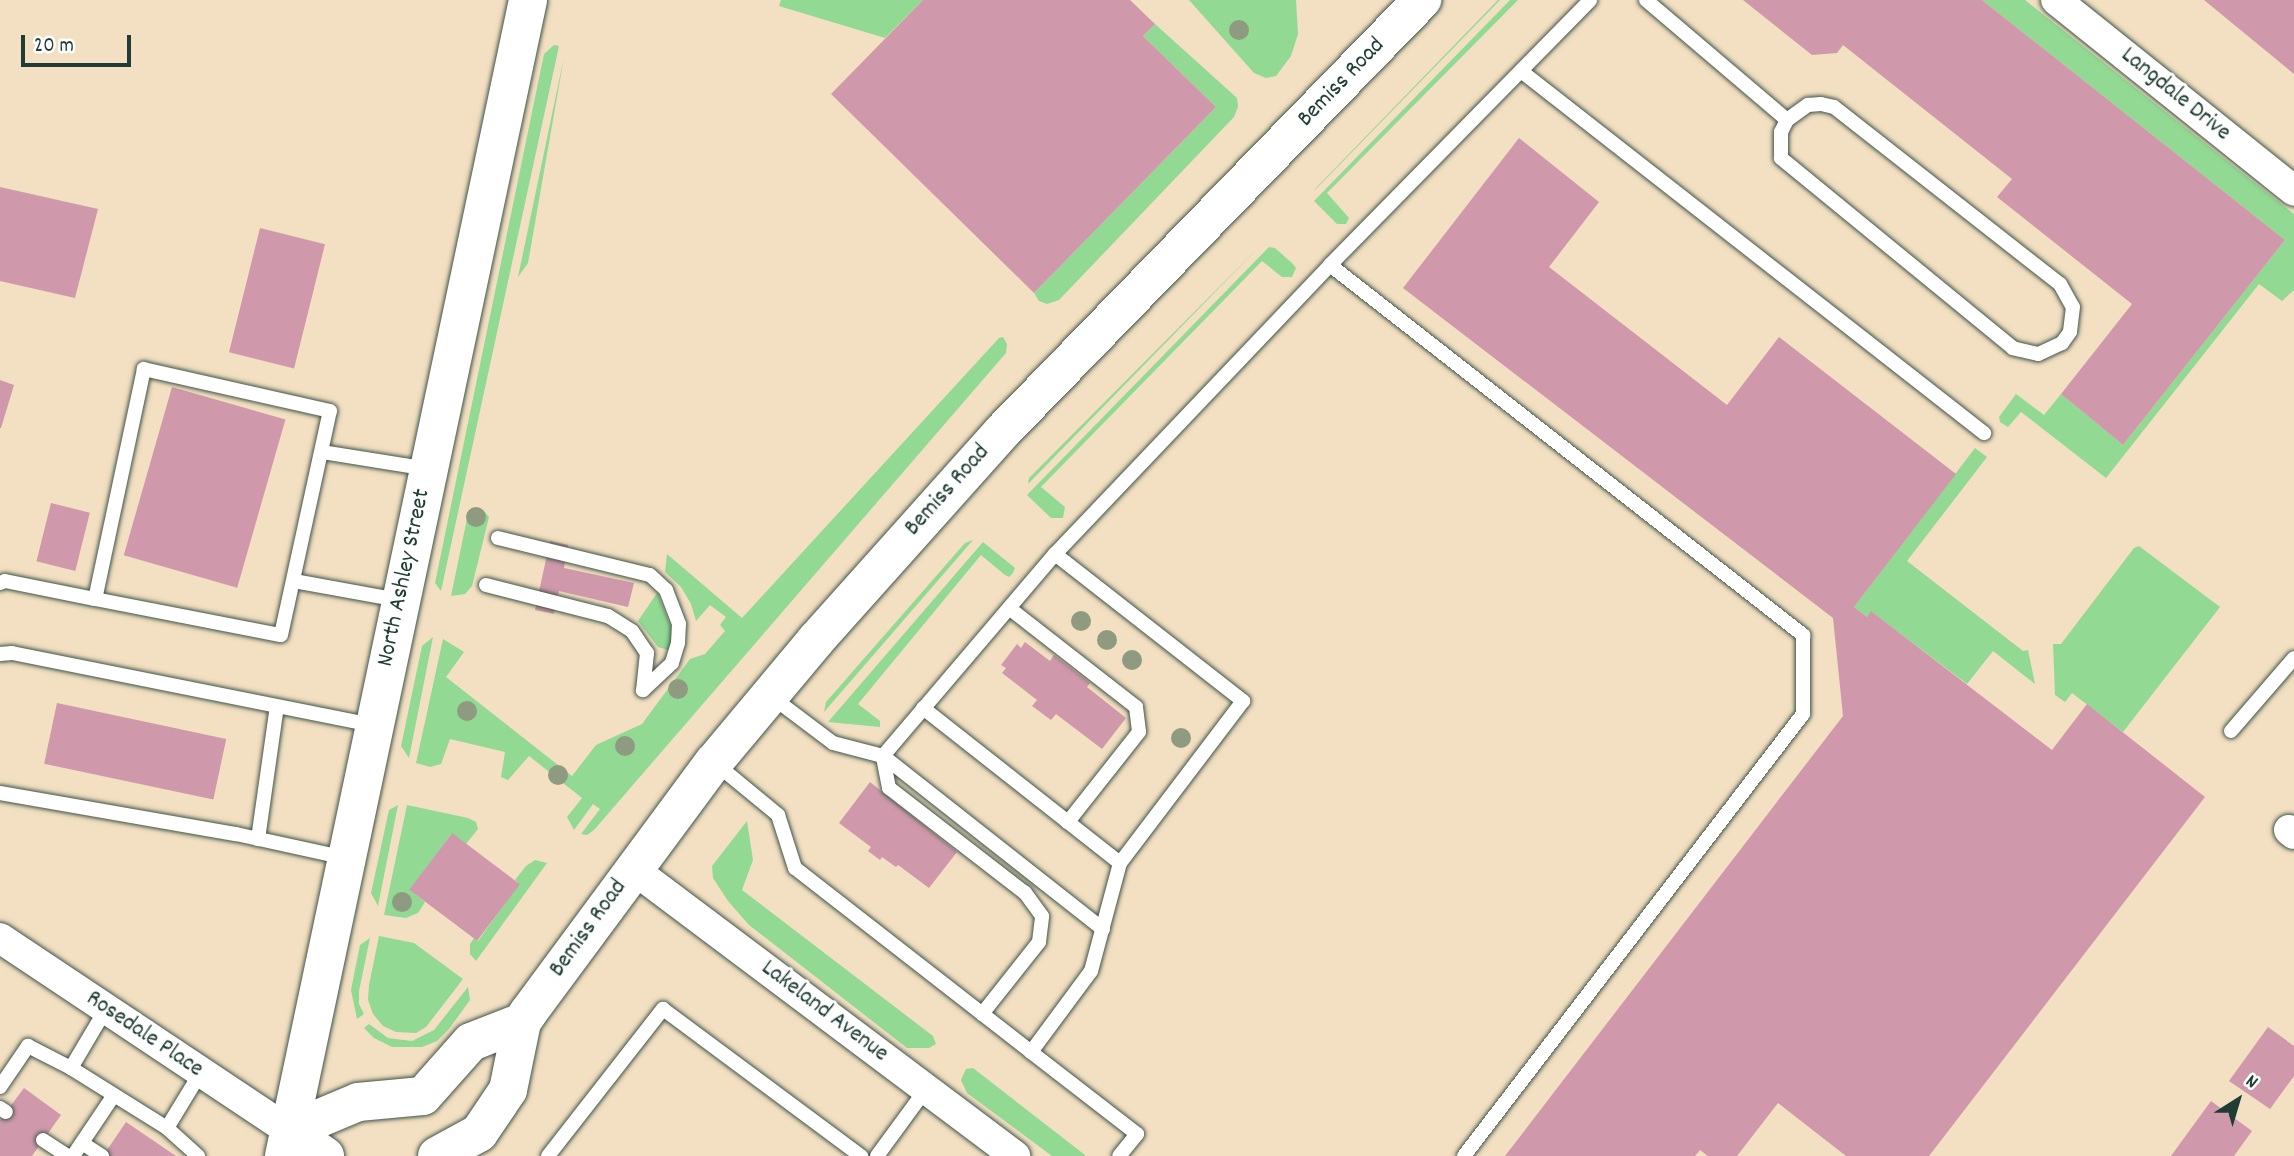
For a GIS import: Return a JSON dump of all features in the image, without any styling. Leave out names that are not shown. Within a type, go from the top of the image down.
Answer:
[{"type":"main road","name":"North Ashley Street","points":[[286,1143],[528,0]]},
{"type":"main road","name":"Bemiss Road","points":[[437,1156],[471,1144],[508,1090],[522,1022],[633,869],[769,695],[1002,432],[1422,0]]},
{"type":"main road","points":[[286,1143],[358,1102],[423,1096],[471,1042],[522,1022]]},
{"type":"main road","points":[[286,1143],[325,1156]]},
{"type":"street","name":"Langdale Drive","points":[[2056,0],[2294,191]]},
{"type":"street","name":"Lakeland Avenue","points":[[633,869],[1015,1156]]},
{"type":"street","name":"Rosedale Place","points":[[0,938],[201,1072],[286,1143]]},
{"type":"lane","points":[[883,756],[1055,554],[1330,265],[1590,0]]},
{"type":"lane","points":[[1646,0],[1787,120]]},
{"type":"lane","points":[[1521,71],[1984,433]]},
{"type":"lane","points":[[1808,105],[1834,107],[2060,284],[2073,307],[2070,332],[2062,343],[2038,354],[2013,348],[1782,158],[1781,132],[1787,120],[1808,105]]},
{"type":"lane","points":[[1330,265],[1803,635],[1803,714],[1464,1156]]},
{"type":"lane","points":[[0,583],[5,581],[95,599],[281,635],[330,411],[144,369],[95,599]]},
{"type":"lane","points":[[322,452],[428,468]]},
{"type":"lane","points":[[486,585],[608,616],[632,631],[647,653],[643,690],[672,663],[678,643],[679,624],[666,590],[650,575],[498,538]]},
{"type":"lane","points":[[1031,1052],[1091,971],[1120,863],[1243,701],[1055,554]]},
{"type":"lane","points":[[294,581],[401,600]]},
{"type":"lane","points":[[1009,608],[1136,707],[1139,732],[1068,822]]},
{"type":"lane","points":[[0,654],[12,653],[374,725]]},
{"type":"lane","points":[[2231,731],[2294,658]]},
{"type":"lane","points":[[769,695],[834,743],[883,756],[1102,929]]},
{"type":"lane","points":[[258,839],[277,706]]},
{"type":"lane","points":[[923,708],[1120,863]]},
{"type":"lane","points":[[883,756],[889,788],[1025,893],[1042,916],[1039,942],[982,1014]]},
{"type":"lane","points":[[714,762],[778,815],[794,868],[1136,1134],[1119,1156]]},
{"type":"lane","points":[[0,793],[258,839],[346,858]]},
{"type":"lane","points":[[71,1068],[106,1009]]},
{"type":"lane","points":[[548,1156],[663,1009],[861,1156]]},
{"type":"lane","points":[[0,1087],[28,1046],[71,1068],[167,1128],[198,1156]]},
{"type":"lane","points":[[167,1128],[201,1072]]},
{"type":"lane","points":[[877,1156],[926,1090]]},
{"type":"lane","points":[[43,1140],[71,1156],[114,1095]]},
{"type":"lane","points":[[82,1143],[102,1156]]},
{"type":"green space","points":[[781,0],[923,0],[885,38],[779,6]]},
{"type":"green space","points":[[1189,0],[1296,0],[1298,34],[1291,56],[1276,76],[1266,78],[1254,73]]},
{"type":"green space","points":[[1500,0],[1314,191],[1315,189]]},
{"type":"green space","points":[[1510,0],[1518,0],[1327,193],[1349,218],[1346,224],[1337,224],[1314,201]]},
{"type":"green space","points":[[1982,0],[2025,0],[2294,214],[2294,290],[2282,301],[2259,284],[2106,478],[2021,412],[2008,427],[2000,422],[1999,417],[2016,394],[2044,415],[2061,394],[2123,445],[2285,240]]},
{"type":"green space","points":[[1155,24],[1237,98],[1238,107],[1234,117],[1059,300],[1047,304],[1039,301],[1034,293],[1216,107],[1143,36]]},
{"type":"green space","points":[[554,45],[559,46],[441,591],[435,583],[544,54]]},
{"type":"green space","points":[[564,57],[528,263],[518,277]]},
{"type":"green space","points":[[1269,247],[1275,248],[1293,264],[1296,268],[1292,277],[1282,277],[1262,261],[1041,487],[1065,507],[1063,518],[1051,518],[1027,495]]},
{"type":"green space","points":[[1258,248],[1028,484],[1029,478]]},
{"type":"green space","points":[[1003,337],[1007,344],[1006,353],[594,830],[587,835],[581,834],[600,809],[593,804],[574,830],[567,817],[582,798],[529,756],[508,780],[501,777],[505,752],[450,739],[441,764],[430,767],[416,763],[443,639],[464,652],[446,677],[572,776],[596,745],[642,724],[690,659],[705,654],[725,631],[720,625],[726,617],[710,605],[696,621],[691,604],[681,587],[665,572],[667,554],[742,618],[999,338]]},
{"type":"green space","points":[[1975,448],[1987,457],[1907,561],[2023,651],[2028,650],[2035,684],[1993,651],[1967,684],[1872,612],[1867,617],[1854,607]]},
{"type":"green space","points":[[484,511],[489,517],[472,586],[465,594],[451,596],[468,514]]},
{"type":"green space","points":[[973,540],[824,712],[826,702],[965,543]]},
{"type":"green space","points":[[983,542],[1015,568],[1013,573],[1009,577],[1005,575],[981,555],[858,704],[880,721],[880,727],[828,722]]},
{"type":"green space","points":[[2139,546],[2220,607],[2123,732],[2072,693],[2065,702],[2055,695],[2053,644],[2061,644],[2134,548]]},
{"type":"green space","points":[[657,593],[671,627],[673,641],[668,650],[658,647],[638,621]]},
{"type":"green space","points":[[433,637],[409,758],[401,746],[422,646]]},
{"type":"green space","points":[[398,805],[378,906],[371,893],[389,810]]},
{"type":"green space","points":[[407,805],[468,818],[476,822],[478,829],[466,844],[451,834],[410,890],[425,902],[418,913],[406,918],[384,915]]},
{"type":"green space","points":[[747,821],[753,860],[742,890],[933,1036],[936,1044],[929,1048],[907,1048],[749,925],[728,901],[713,878],[712,866]]},
{"type":"green space","points":[[535,860],[547,863],[476,961],[470,954],[470,944],[474,938],[478,941],[519,884],[515,880],[526,866]]},
{"type":"green space","points":[[379,936],[414,943],[463,979],[426,1027],[416,1033],[396,1032],[383,1026],[373,1014],[368,1000],[369,985]]},
{"type":"green space","points":[[370,938],[359,991],[359,1004],[364,1014],[357,1019],[351,990],[360,945]]},
{"type":"green space","points":[[468,987],[470,1000],[449,1029],[437,1041],[422,1047],[392,1047],[374,1038],[364,1028],[369,1024],[388,1038],[412,1041],[434,1030]]},
{"type":"green space","points":[[973,1068],[1085,1156],[1052,1156],[967,1093],[961,1080],[966,1069]]},
{"type":"building","points":[[923,0],[1130,0],[1155,24],[1143,36],[1216,107],[1034,293],[831,94]]},
{"type":"building","points":[[1743,0],[1982,0],[2285,240],[2123,445],[2061,394],[2132,304],[1997,197],[2012,179],[1843,45],[1837,53],[1812,55]]},
{"type":"building","points":[[2204,0],[2294,0],[2294,74]]},
{"type":"building","points":[[1519,138],[1599,202],[1549,267],[1727,405],[1779,337],[1956,474],[1854,607],[1867,617],[1871,611],[2052,750],[2087,704],[2205,797],[1929,1156],[1846,1156],[1778,1103],[1737,1156],[1708,1156],[1700,1150],[1695,1156],[1505,1156],[1843,716],[1833,618],[1403,288]]},
{"type":"building","points":[[0,187],[98,209],[75,298],[0,281]]},
{"type":"building","points":[[260,228],[325,244],[294,368],[229,352]]},
{"type":"building","points":[[0,380],[14,385],[1,428],[0,428]]},
{"type":"building","points":[[172,387],[285,420],[237,588],[124,555]]},
{"type":"building","points":[[51,503],[90,513],[75,571],[36,561]]},
{"type":"building","points":[[550,541],[568,545],[564,568],[634,583],[628,607],[559,591],[554,614],[535,610]]},
{"type":"building","points":[[1025,642],[1050,661],[1054,655],[1090,683],[1087,687],[1126,718],[1102,749],[1056,714],[1051,720],[1032,706],[1037,700],[1002,673],[1006,668],[1001,665],[1017,644],[1021,648]]},
{"type":"building","points":[[57,703],[226,739],[213,800],[44,764]]},
{"type":"building","points":[[870,782],[957,852],[929,888],[898,865],[896,867],[882,857],[880,860],[868,851],[871,847],[839,823]]},
{"type":"building","points":[[452,833],[520,884],[477,941],[409,890]]},
{"type":"building","points":[[2268,1027],[2294,1046],[2294,1076],[2270,1109],[2229,1081]]},
{"type":"building","points":[[24,1088],[61,1115],[32,1156],[0,1156],[0,1120]]},
{"type":"building","points":[[2211,1101],[2252,1131],[2234,1156],[2171,1156]]},
{"type":"building","points":[[126,1122],[176,1156],[103,1156]]}]
